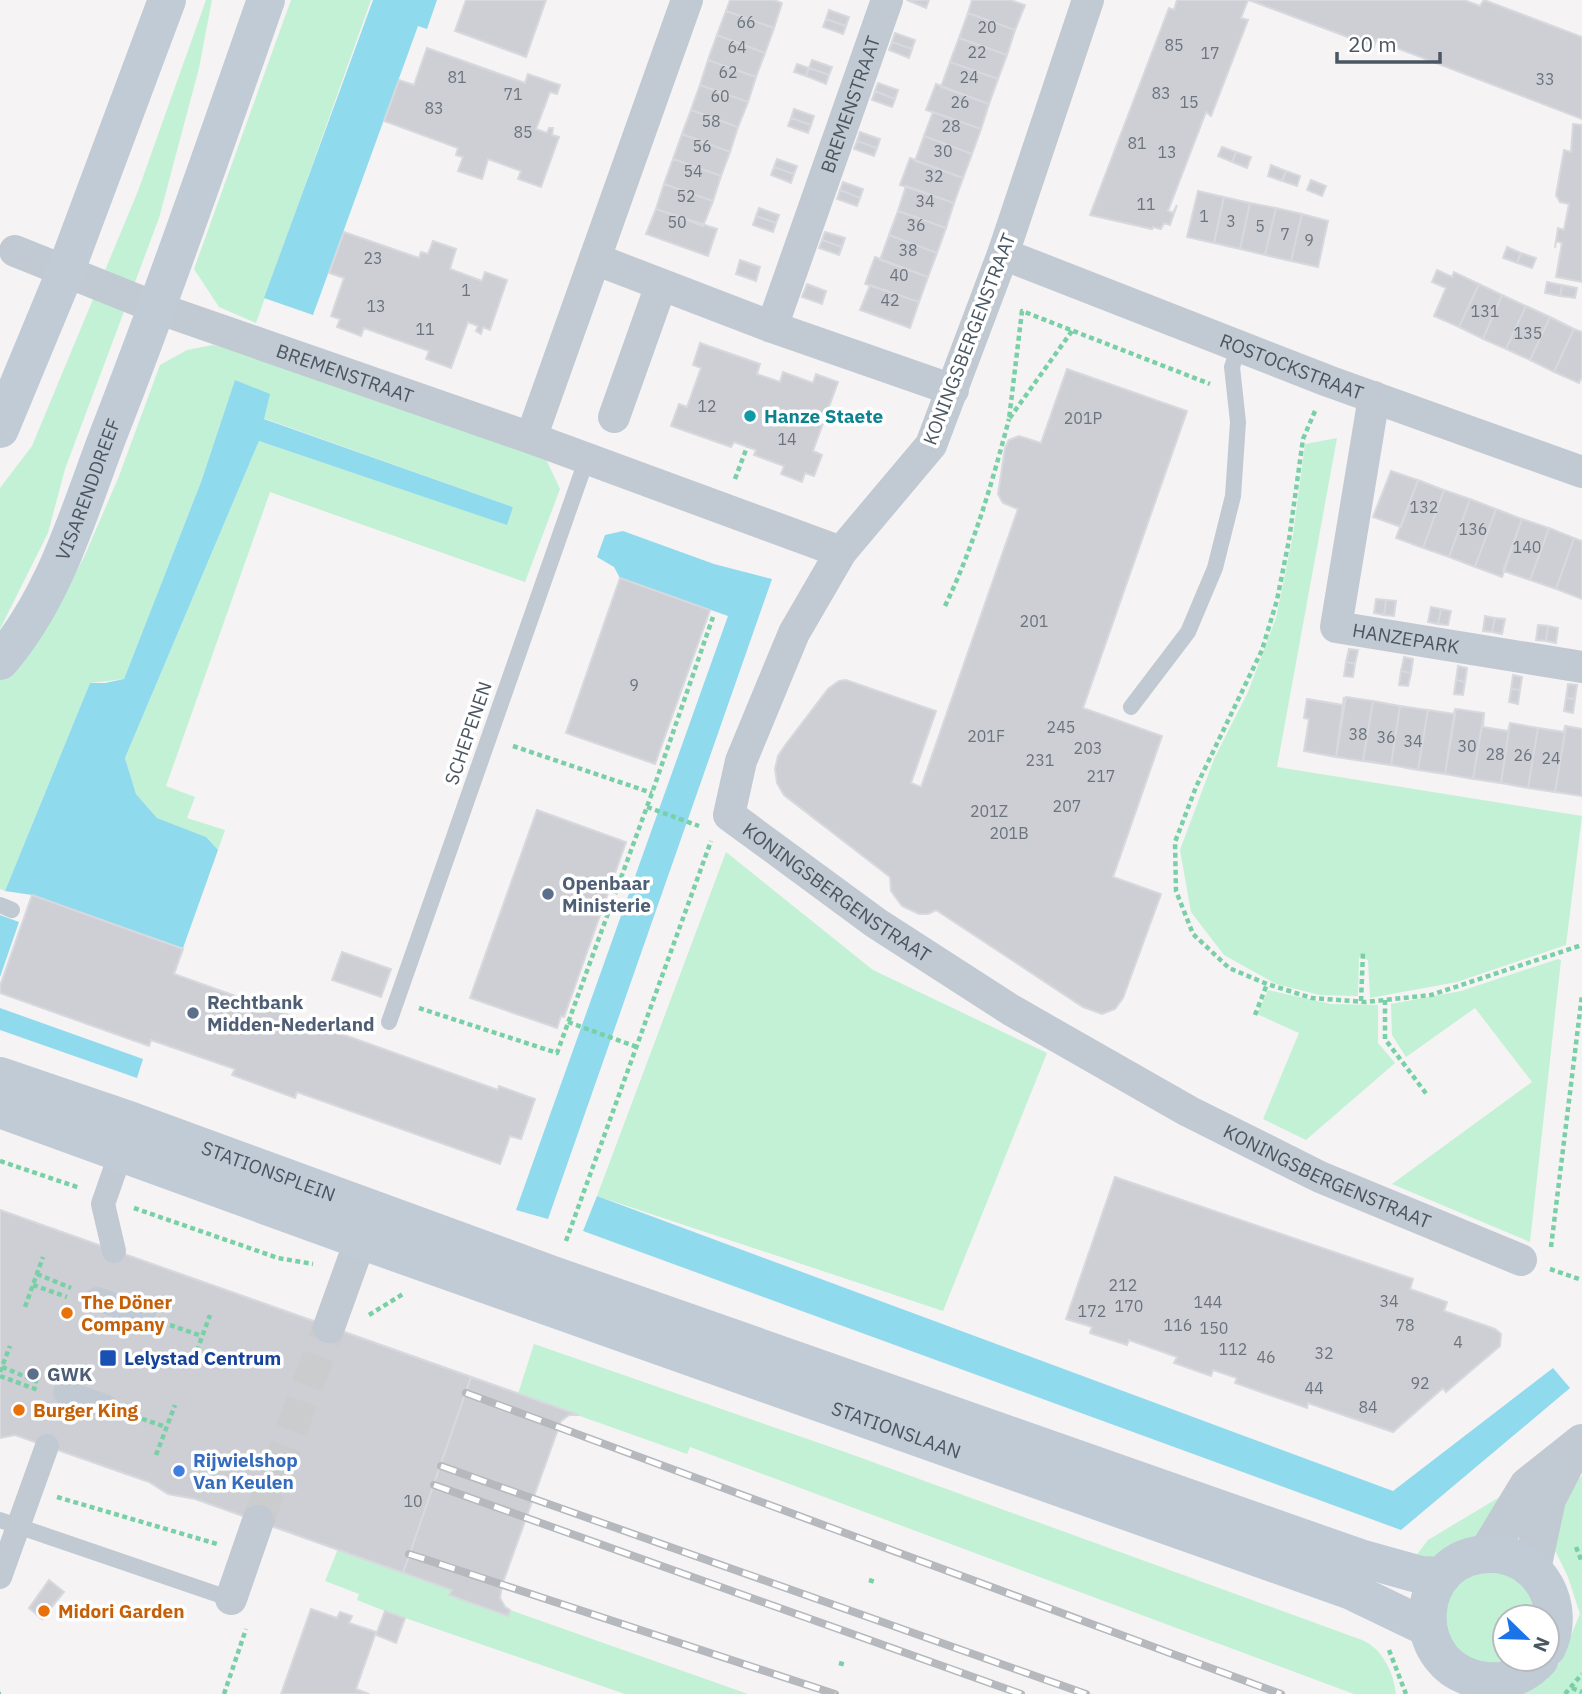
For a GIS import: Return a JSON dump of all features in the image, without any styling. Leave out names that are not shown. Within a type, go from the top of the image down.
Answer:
[{"type":"main road","points":[[0,429],[66,270],[167,0]]},
{"type":"main road","name":"VISARENDDREEF","points":[[0,661],[15,643],[50,585],[158,308],[266,0]]},
{"type":"main road","name":"STATIONSPLEIN","points":[[0,1076],[126,1137],[367,1224]]},
{"type":"main road","name":"STATIONSPLEIN","points":[[0,1110],[126,1137]]},
{"type":"main road","name":"STATIONSLAAN","points":[[367,1224],[553,1275],[1360,1558],[1421,1575],[1442,1576]]},
{"type":"main road","name":"STATIONSLAAN","points":[[367,1224],[1349,1590],[1428,1628]]},
{"type":"main road","points":[[1523,1673],[1489,1688],[1458,1673],[1444,1679],[1428,1628],[1427,1612],[1431,1594],[1442,1576],[1462,1560],[1487,1554],[1511,1557],[1532,1569],[1547,1587],[1552,1603]]},
{"type":"street","points":[[531,438],[688,0]]},
{"type":"street","name":"BREMENSTRAAT","points":[[772,327],[887,0]]},
{"type":"street","name":"KONINGSBERGENSTRAAT","points":[[1088,0],[1003,254],[931,445],[841,552],[794,633],[741,761],[729,815],[887,930],[1011,1010],[1188,1111],[1320,1177],[1540,1261]]},
{"type":"street","points":[[7,249],[158,308]]},
{"type":"street","name":"ROSTOCKSTRAAT","points":[[1003,254],[1328,381],[1582,472]]},
{"type":"street","points":[[595,260],[772,327],[953,390]]},
{"type":"street","points":[[614,417],[661,285]]},
{"type":"street","name":"BREMENSTRAAT","points":[[158,308],[587,458],[841,552]]},
{"type":"street","name":"HANZEPARK","points":[[1374,397],[1336,627],[1582,667]]},
{"type":"street","points":[[114,1251],[103,1204],[126,1137]]},
{"type":"street","points":[[329,1327],[367,1224]]},
{"type":"street","points":[[97,1299],[144,1315]]},
{"type":"street","points":[[57,1393],[107,1407]]},
{"type":"street","points":[[1487,1554],[1528,1486],[1580,1444]]},
{"type":"street","points":[[1532,1569],[1546,1499],[1559,1473],[1580,1444]]},
{"type":"street","points":[[0,1577],[9,1524],[31,1490],[47,1446]]},
{"type":"street","points":[[231,1599],[258,1521]]},
{"type":"lane","points":[[1131,708],[1188,632],[1215,568],[1233,496],[1238,422],[1232,367],[1240,346]]},
{"type":"lane","name":"SCHEPENEN","points":[[389,1022],[587,458]]},
{"type":"lane","points":[[9,1524],[231,1599]]},
{"type":"path","points":[[946,606],[985,505],[1009,419],[1021,312],[1220,388],[1234,385]]},
{"type":"path","points":[[1009,419],[1072,331]]},
{"type":"path","points":[[1328,381],[1303,439],[1289,540],[1277,600],[1262,650],[1196,787],[1175,842],[1176,891],[1193,934],[1229,968],[1267,984],[1312,998],[1361,1001],[1432,995],[1582,945]]},
{"type":"path","points":[[396,1000],[557,1053],[650,807],[652,793],[713,617]]},
{"type":"path","points":[[489,738],[652,793]]},
{"type":"path","points":[[650,807],[694,824]]},
{"type":"path","points":[[553,1275],[714,832],[729,815]]},
{"type":"path","points":[[1361,1001],[1363,951]]},
{"type":"path","points":[[1255,1016],[1267,984]]},
{"type":"path","points":[[1582,995],[1540,1261],[1582,1280]]},
{"type":"path","points":[[1385,1000],[1385,1039],[1428,1096]]},
{"type":"path","points":[[568,1022],[636,1047]]},
{"type":"path","points":[[0,1161],[278,1258],[322,1266],[404,1293],[372,1311],[365,1319]]},
{"type":"path","points":[[24,1307],[43,1257]]},
{"type":"path","points":[[37,1274],[97,1299]]},
{"type":"path","points":[[33,1285],[70,1298]]},
{"type":"path","points":[[191,1367],[210,1315]]},
{"type":"path","points":[[1,1372],[10,1346]]},
{"type":"path","points":[[1,1372],[57,1393]]},
{"type":"path","points":[[1,1372],[57,1393]]},
{"type":"path","points":[[156,1455],[174,1405]]},
{"type":"path","points":[[31,1490],[246,1553]]},
{"type":"path","points":[[1386,1644],[1402,1678],[1406,1694]]},
{"type":"path","points":[[839,1663],[846,1665]]},
{"type":"path","points":[[1565,1694],[1582,1675]]},
{"type":"path","points":[[1572,1688],[1582,1692]]},
{"type":"green space","points":[[206,0],[212,0],[199,68],[159,218],[65,469],[48,533],[0,629],[0,488],[32,446],[138,191]]},
{"type":"green space","points":[[291,0],[371,0],[256,323],[219,307],[194,269]]},
{"type":"green space","points":[[213,345],[245,352],[544,455],[560,489],[525,582],[270,492],[166,786],[195,797],[187,818],[225,830],[218,850],[205,837],[157,818],[136,794],[125,758],[259,441],[506,524],[513,507],[263,418],[235,381],[201,482],[124,679],[90,683],[5,891],[0,889],[0,680],[57,607],[85,555],[119,476],[160,365],[187,350]]},
{"type":"green space","points":[[1337,438],[1277,767],[1582,816],[1566,945],[1457,982],[1370,998],[1368,960],[1359,957],[1358,996],[1320,995],[1276,984],[1224,955],[1191,912],[1180,850],[1214,759],[1248,692],[1276,618],[1293,535],[1305,444]]},
{"type":"green space","points":[[726,852],[873,970],[1047,1053],[943,1311],[597,1196]]},
{"type":"green space","points":[[1561,960],[1530,1242],[1392,1184],[1532,1082],[1475,1008],[1406,1057],[1392,1035],[1391,1004],[1461,991]]},
{"type":"green space","points":[[1268,990],[1331,1004],[1378,1005],[1378,1043],[1395,1063],[1306,1140],[1263,1119],[1299,1033],[1257,1014]]},
{"type":"green space","points":[[534,1344],[845,1452],[1362,1640],[1375,1649],[1386,1662],[1396,1694],[1354,1694],[690,1447],[687,1454],[518,1394]]},
{"type":"green space","points":[[1582,1476],[1582,1694],[1521,1694],[1546,1680],[1552,1673],[1561,1673],[1561,1659],[1580,1614],[1568,1577],[1547,1534],[1574,1482]]},
{"type":"green space","points":[[1513,1489],[1492,1532],[1438,1559],[1412,1561],[1428,1540]]},
{"type":"green space","points":[[338,1549],[452,1590],[450,1595],[508,1615],[510,1610],[748,1694],[625,1694],[385,1611],[357,1600],[359,1594],[325,1581]]},
{"type":"green space","points":[[1474,1570],[1521,1576],[1536,1603],[1491,1603],[1491,1667],[1479,1670],[1440,1628],[1454,1583]]},
{"type":"water","points":[[373,0],[437,0],[427,29],[418,26],[313,315],[264,298]]},
{"type":"water","points":[[235,380],[270,394],[264,419],[513,507],[507,525],[259,441],[125,758],[136,794],[157,818],[206,837],[218,850],[183,948],[32,895],[5,891],[90,683],[124,679],[201,482]]},
{"type":"water","points":[[623,531],[714,564],[772,579],[548,1219],[516,1210],[728,616],[620,578],[614,567],[597,557],[605,535]]},
{"type":"water","points":[[0,915],[19,922],[0,977]]},
{"type":"water","points":[[0,1008],[143,1059],[137,1078],[0,1030]]},
{"type":"water","points":[[597,1196],[1393,1491],[1553,1368],[1570,1388],[1401,1530],[583,1231]]},
{"type":"building","points":[[466,0],[546,0],[526,57],[455,31]]},
{"type":"building","points":[[730,0],[774,0],[782,3],[774,28],[726,11]]},
{"type":"building","points":[[907,0],[929,0],[926,8]]},
{"type":"building","points":[[972,0],[1010,0],[1025,5],[1015,30],[968,13]]},
{"type":"building","points":[[1177,0],[1248,0],[1241,18],[1248,20],[1211,116],[1206,112],[1168,211],[1173,213],[1177,205],[1170,225],[1164,223],[1161,229],[1152,229],[1090,215],[1169,8],[1174,10]]},
{"type":"building","points":[[1249,0],[1464,0],[1480,6],[1484,0],[1582,37],[1582,119],[1376,40],[1374,47]]},
{"type":"building","points":[[829,10],[849,17],[846,26],[826,19]]},
{"type":"building","points":[[726,11],[774,28],[765,53],[717,35]]},
{"type":"building","points":[[968,13],[1015,30],[1007,55],[959,38]]},
{"type":"building","points":[[826,19],[846,26],[843,34],[823,27]]},
{"type":"building","points":[[895,33],[915,40],[912,49],[892,42]]},
{"type":"building","points":[[717,35],[765,53],[756,77],[708,60]]},
{"type":"building","points":[[959,38],[1007,55],[998,79],[950,62]]},
{"type":"building","points":[[892,42],[912,49],[909,58],[889,50]]},
{"type":"building","points":[[427,48],[525,83],[528,74],[560,85],[557,94],[550,92],[536,129],[547,133],[549,128],[553,128],[552,135],[559,137],[541,187],[518,179],[521,171],[488,159],[482,179],[458,171],[463,157],[456,155],[458,148],[384,121],[399,80],[414,85]]},
{"type":"building","points":[[708,60],[756,77],[748,102],[700,85]]},
{"type":"building","points":[[812,60],[832,67],[829,75],[809,68]]},
{"type":"building","points":[[950,62],[998,79],[989,104],[941,87]]},
{"type":"building","points":[[797,64],[809,68],[806,76],[794,72]]},
{"type":"building","points":[[809,68],[829,75],[826,84],[806,76]]},
{"type":"building","points":[[878,83],[898,90],[895,99],[875,91]]},
{"type":"building","points":[[936,84],[989,104],[981,129],[926,110]]},
{"type":"building","points":[[700,85],[748,102],[738,127],[691,110]]},
{"type":"building","points":[[875,91],[895,99],[892,107],[872,100]]},
{"type":"building","points":[[794,109],[814,116],[811,125],[791,118]]},
{"type":"building","points":[[691,110],[738,127],[730,152],[682,134]]},
{"type":"building","points":[[933,112],[981,129],[972,154],[924,136]]},
{"type":"building","points":[[791,118],[811,125],[808,133],[788,126]]},
{"type":"building","points":[[1573,124],[1582,125],[1582,282],[1556,277],[1562,243],[1556,241],[1558,228],[1564,230],[1569,204],[1560,202],[1556,195],[1564,150],[1571,152]]},
{"type":"building","points":[[860,132],[880,139],[877,148],[857,141]]},
{"type":"building","points":[[682,134],[730,152],[721,176],[673,159]]},
{"type":"building","points":[[924,136],[972,154],[963,178],[915,161]]},
{"type":"building","points":[[857,141],[877,148],[874,156],[854,149]]},
{"type":"building","points":[[1222,147],[1236,152],[1232,162],[1218,156]]},
{"type":"building","points":[[1236,152],[1251,157],[1247,168],[1232,162]]},
{"type":"building","points":[[910,158],[963,178],[954,203],[900,185]]},
{"type":"building","points":[[673,159],[721,176],[713,201],[664,184]]},
{"type":"building","points":[[777,159],[797,166],[794,174],[774,167]]},
{"type":"building","points":[[1271,165],[1286,171],[1282,181],[1268,176]]},
{"type":"building","points":[[774,167],[794,174],[791,183],[771,175]]},
{"type":"building","points":[[1286,171],[1300,176],[1297,186],[1282,181]]},
{"type":"building","points":[[1311,180],[1326,186],[1322,196],[1307,190]]},
{"type":"building","points":[[843,182],[863,189],[860,198],[840,190]]},
{"type":"building","points":[[664,184],[713,201],[703,226],[656,209]]},
{"type":"building","points":[[906,186],[954,203],[946,228],[898,211]]},
{"type":"building","points":[[840,190],[860,198],[857,206],[837,199]]},
{"type":"building","points":[[1198,191],[1224,197],[1214,243],[1187,237]]},
{"type":"building","points":[[1224,197],[1250,203],[1240,249],[1214,243]]},
{"type":"building","points":[[1250,203],[1276,208],[1265,255],[1240,249]]},
{"type":"building","points":[[759,208],[779,215],[776,223],[756,216]]},
{"type":"building","points":[[1276,208],[1302,214],[1291,261],[1265,255]]},
{"type":"building","points":[[656,209],[717,229],[708,256],[646,234]]},
{"type":"building","points":[[898,211],[946,228],[937,253],[889,235]]},
{"type":"building","points":[[1302,214],[1328,221],[1318,267],[1291,261]]},
{"type":"building","points":[[756,216],[776,223],[773,232],[753,225]]},
{"type":"building","points":[[344,232],[419,258],[421,252],[428,254],[433,241],[456,249],[450,269],[482,281],[485,272],[507,280],[490,330],[483,327],[481,334],[476,331],[478,326],[468,322],[451,368],[426,359],[429,351],[364,328],[361,336],[337,327],[340,319],[331,316],[344,278],[329,273]]},
{"type":"building","points":[[825,232],[845,238],[842,247],[822,240]]},
{"type":"building","points":[[889,235],[937,253],[928,277],[880,260]]},
{"type":"building","points":[[822,240],[842,247],[839,255],[819,248]]},
{"type":"building","points":[[1507,247],[1521,253],[1517,263],[1503,258]]},
{"type":"building","points":[[1521,253],[1536,258],[1532,268],[1517,263]]},
{"type":"building","points":[[875,257],[928,277],[919,302],[865,284]]},
{"type":"building","points":[[740,260],[760,267],[756,281],[736,274]]},
{"type":"building","points":[[1437,270],[1452,277],[1454,272],[1479,284],[1459,327],[1434,316],[1446,288],[1432,282]]},
{"type":"building","points":[[1547,282],[1562,285],[1560,296],[1545,293]]},
{"type":"building","points":[[807,284],[826,291],[822,304],[802,297]]},
{"type":"building","points":[[1479,284],[1502,295],[1483,339],[1459,327]]},
{"type":"building","points":[[870,285],[919,302],[910,328],[860,310]]},
{"type":"building","points":[[1562,285],[1577,288],[1575,298],[1560,296]]},
{"type":"building","points":[[1502,295],[1526,306],[1506,349],[1483,339]]},
{"type":"building","points":[[1526,306],[1550,317],[1530,360],[1506,349]]},
{"type":"building","points":[[1550,317],[1574,329],[1554,372],[1530,360]]},
{"type":"building","points":[[1574,329],[1582,332],[1582,377],[1579,383],[1554,372]]},
{"type":"building","name":"Hanze Staete","points":[[700,343],[760,364],[757,374],[780,382],[783,372],[813,383],[816,374],[838,382],[813,451],[822,455],[814,476],[805,473],[802,482],[781,474],[784,466],[754,455],[756,450],[734,442],[731,447],[671,426],[679,404],[687,407],[701,368],[693,365]]},
{"type":"building","points":[[1067,369],[1187,411],[1083,708],[1162,736],[1113,877],[1161,894],[1123,998],[1115,1009],[1102,1014],[1083,1007],[936,910],[919,914],[902,906],[891,891],[890,877],[784,795],[777,783],[775,769],[778,756],[828,689],[839,681],[846,680],[936,711],[911,783],[921,787],[1018,509],[1003,503],[998,494],[1005,448],[1009,440],[1019,436],[1041,443]]},
{"type":"building","points":[[1391,471],[1418,480],[1401,527],[1373,517]]},
{"type":"building","points":[[1418,480],[1444,490],[1423,548],[1396,538]]},
{"type":"building","points":[[1444,490],[1470,499],[1449,557],[1423,548]]},
{"type":"building","points":[[1470,499],[1496,509],[1475,567],[1449,557]]},
{"type":"building","points":[[1496,509],[1522,519],[1502,577],[1475,567]]},
{"type":"building","points":[[1522,519],[1549,528],[1530,580],[1503,571]]},
{"type":"building","points":[[1549,528],[1574,538],[1556,589],[1530,580]]},
{"type":"building","points":[[1574,538],[1582,541],[1582,599],[1556,589]]},
{"type":"building","points":[[620,578],[710,610],[655,764],[566,733]]},
{"type":"building","points":[[1376,599],[1386,600],[1384,615],[1374,613]]},
{"type":"building","points":[[1386,600],[1396,601],[1394,616],[1384,615]]},
{"type":"building","points":[[1431,607],[1441,609],[1438,624],[1428,622]]},
{"type":"building","points":[[1441,609],[1451,611],[1448,625],[1438,624]]},
{"type":"building","points":[[1485,616],[1495,618],[1492,632],[1483,631]]},
{"type":"building","points":[[1495,618],[1505,619],[1502,634],[1492,632]]},
{"type":"building","points":[[1538,625],[1548,626],[1546,641],[1536,640]]},
{"type":"building","points":[[1548,626],[1558,628],[1556,643],[1546,641]]},
{"type":"building","points":[[1349,649],[1358,650],[1355,664],[1346,662]]},
{"type":"building","points":[[1404,657],[1413,659],[1411,673],[1401,671]]},
{"type":"building","points":[[1346,662],[1355,664],[1353,677],[1344,676]]},
{"type":"building","points":[[1458,666],[1467,668],[1465,682],[1456,680]]},
{"type":"building","points":[[1401,671],[1411,673],[1408,686],[1399,685]]},
{"type":"building","points":[[1513,675],[1522,677],[1520,690],[1511,689]]},
{"type":"building","points":[[1456,680],[1465,682],[1463,695],[1454,694]]},
{"type":"building","points":[[1568,684],[1577,685],[1575,699],[1566,698]]},
{"type":"building","points":[[1511,689],[1520,690],[1518,704],[1509,702]]},
{"type":"building","points":[[1346,697],[1373,701],[1363,761],[1336,757]]},
{"type":"building","points":[[1566,698],[1575,699],[1573,713],[1564,711]]},
{"type":"building","points":[[1307,699],[1343,705],[1336,757],[1304,751],[1309,719],[1304,718]]},
{"type":"building","points":[[1373,701],[1400,706],[1391,765],[1363,761]]},
{"type":"building","points":[[1400,706],[1428,710],[1418,770],[1391,765]]},
{"type":"building","points":[[1455,709],[1445,774],[1418,770],[1428,710],[1454,714]]},
{"type":"building","points":[[1456,709],[1484,713],[1473,779],[1445,774]]},
{"type":"building","points":[[1484,713],[1483,727],[1508,731],[1510,723],[1501,783],[1473,779]]},
{"type":"building","points":[[1510,723],[1538,728],[1528,788],[1501,783]]},
{"type":"building","points":[[1565,726],[1555,792],[1528,788],[1538,728],[1564,732]]},
{"type":"building","points":[[1566,726],[1582,729],[1582,796],[1555,792]]},
{"type":"building","points":[[537,810],[626,842],[564,1017],[561,1016],[557,1028],[470,998]]},
{"type":"building","points":[[32,895],[183,949],[174,974],[498,1090],[499,1086],[535,1099],[521,1139],[510,1136],[500,1164],[297,1092],[295,1098],[232,1075],[235,1069],[151,1040],[149,1046],[0,993],[0,986]]},
{"type":"building","points":[[342,952],[391,969],[381,997],[332,980]]},
{"type":"building","points":[[1115,1177],[1413,1279],[1410,1289],[1447,1302],[1444,1311],[1495,1329],[1501,1334],[1500,1346],[1446,1392],[1443,1388],[1393,1432],[1308,1403],[1307,1408],[1235,1383],[1237,1378],[1213,1370],[1211,1376],[1174,1363],[1177,1357],[1129,1340],[1127,1345],[1090,1333],[1092,1327],[1066,1319]]},
{"type":"building","points":[[0,1210],[579,1415],[569,1415],[561,1421],[502,1585],[500,1598],[510,1610],[508,1616],[449,1595],[452,1590],[195,1499],[168,1494],[149,1482],[15,1435],[0,1438]]},
{"type":"building","points":[[0,1210],[471,1377],[403,1573],[195,1499],[168,1494],[149,1482],[15,1435],[0,1438]]},
{"type":"building","points":[[49,1580],[64,1592],[42,1619],[29,1608]]},
{"type":"building","points":[[311,1609],[337,1618],[340,1612],[352,1616],[349,1623],[376,1632],[356,1689],[369,1694],[281,1694]]},
{"type":"building","points":[[385,1611],[405,1618],[396,1643],[376,1635]]},
{"type":"tunnel","points":[[258,1521],[329,1327]]},
{"type":"railway","points":[[466,1393],[1281,1694]]},
{"type":"railway","points":[[441,1466],[1086,1694]]},
{"type":"railway","points":[[434,1485],[1021,1694]]},
{"type":"railway","points":[[409,1554],[835,1694]]},
{"type":"place","name":"Hanze Staete","points":[[750,416]]},
{"type":"place","name":"Openbaar Ministerie","points":[[548,894]]},
{"type":"place","name":"Rechtbank Midden-Nederland","points":[[193,1013]]},
{"type":"place","name":"The Döner Company","points":[[67,1313]]},
{"type":"place","name":"Lelystad Centrum","points":[[108,1358]]},
{"type":"place","name":"GWK","points":[[33,1374]]},
{"type":"place","name":"Burger King","points":[[19,1410]]},
{"type":"place","name":"Rijwielshop Van Keulen","points":[[179,1471]]},
{"type":"place","name":"Midori Garden","points":[[44,1611]]}]
